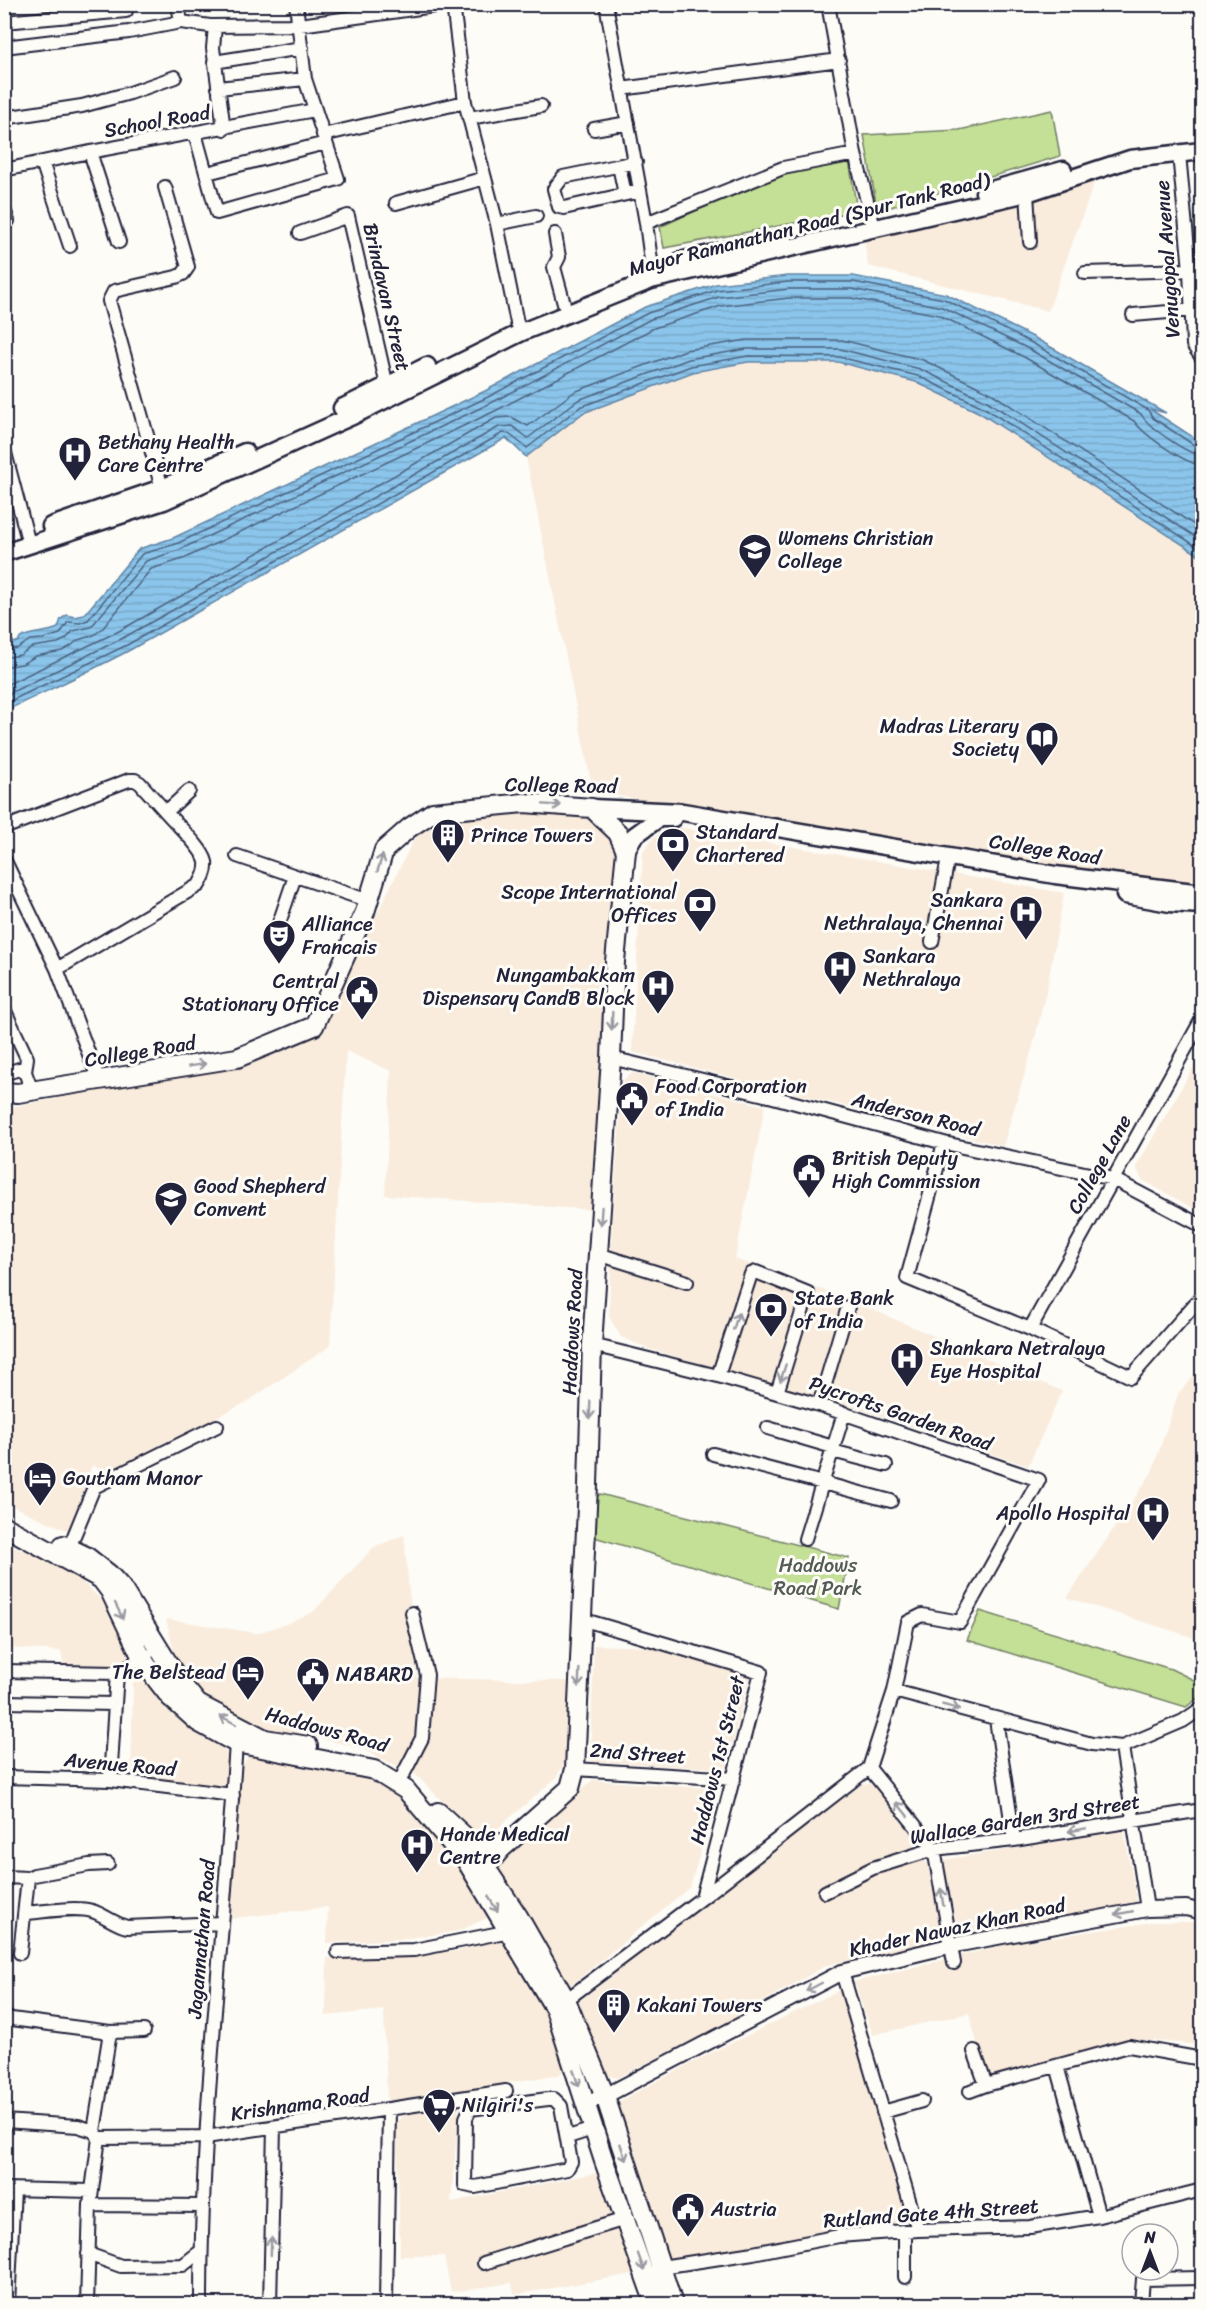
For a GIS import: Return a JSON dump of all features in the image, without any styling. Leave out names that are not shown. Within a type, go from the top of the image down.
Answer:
[{"type":"main road","name":"Mayor Ramanathan Road (Spur Tank Road)","points":[[4,542],[28,539],[164,501],[350,417],[564,303],[749,245],[873,224],[1125,152],[1203,142]]},
{"type":"main road","name":"Mayor Ramanathan Road (Spur Tank Road)","points":[[4,553],[28,539],[162,488],[313,423],[387,386],[519,327],[652,274],[1028,193],[1130,159],[1203,151]]},
{"type":"main road","name":"College Road","points":[[18,1092],[237,1058],[314,1026],[369,901],[384,850],[409,828],[433,812],[524,803],[683,812],[1055,875],[1203,893]]},
{"type":"main road","points":[[592,808],[618,833],[626,851]]},
{"type":"main road","name":"College Road","points":[[626,851],[634,836],[659,818],[681,818],[1170,903],[1203,905]]},
{"type":"main road","name":"Haddows Road","points":[[479,1869],[491,1861],[507,1843],[570,1788],[575,1769],[592,1345],[611,1058],[615,961],[626,851]]},
{"type":"main road","points":[[4,1514],[67,1553],[100,1579],[110,1592],[142,1658],[170,1697],[198,1722],[236,1743],[374,1770],[406,1790],[467,1862],[479,1869],[536,1946],[566,2000],[605,2096],[673,2304]]},
{"type":"main road","points":[[4,1526],[67,1553]]},
{"type":"main road","name":"Haddows Road","points":[[67,1553],[86,1556],[109,1574],[124,1591],[178,1681],[198,1704],[265,1739],[281,1740],[356,1756],[404,1773],[473,1844],[507,1843]]},
{"type":"main road","points":[[479,1869],[511,1933],[555,2008],[584,2103],[655,2304]]},
{"type":"main road","points":[[511,1933],[536,1946]]},
{"type":"main road","points":[[534,1972],[536,1946]]},
{"type":"street","points":[[178,4],[181,22]]},
{"type":"street","points":[[195,133],[217,213],[338,179],[305,79],[296,4]]},
{"type":"street","points":[[4,46],[129,33],[181,22],[215,26],[300,25],[448,4]]},
{"type":"street","points":[[453,4],[465,102],[497,224],[519,327]]},
{"type":"street","points":[[606,4],[636,162],[652,274]]},
{"type":"street","points":[[828,4],[855,154],[873,224]]},
{"type":"street","points":[[4,22],[125,8],[129,33]]},
{"type":"street","points":[[215,26],[214,62],[224,129]]},
{"type":"street","points":[[214,62],[302,48]]},
{"type":"street","points":[[621,89],[839,60]]},
{"type":"street","points":[[4,118],[82,106],[130,93],[175,77]]},
{"type":"street","points":[[218,88],[305,79]]},
{"type":"street","points":[[207,173],[465,102]]},
{"type":"street","points":[[469,118],[541,106]]},
{"type":"street","name":"School Road","points":[[4,170],[315,111]]},
{"type":"street","points":[[594,129],[628,123]]},
{"type":"street","points":[[90,152],[119,242]]},
{"type":"street","points":[[646,223],[783,168],[855,154]]},
{"type":"street","name":"Venugopal Avenue","points":[[1179,154],[1190,270],[1193,345],[1203,358]]},
{"type":"street","points":[[42,162],[70,246]]},
{"type":"street","points":[[636,162],[563,177],[554,189],[559,207],[571,208],[640,191]]},
{"type":"street","points":[[619,166],[626,194]]},
{"type":"street","points":[[396,203],[485,178]]},
{"type":"street","points":[[162,488],[109,301],[114,291],[176,277],[183,274],[188,267],[165,187]]},
{"type":"street","points":[[1028,193],[1030,242]]},
{"type":"street","name":"Brindavan Street","points":[[300,233],[348,216],[387,386]]},
{"type":"street","points":[[497,224],[536,216]]},
{"type":"street","points":[[555,234],[559,257],[554,267],[564,303]]},
{"type":"street","points":[[1085,273],[1190,270]]},
{"type":"street","points":[[1133,315],[1192,310]]},
{"type":"street","points":[[4,449],[28,539]]},
{"type":"street","points":[[4,828],[135,780],[203,854],[206,863],[205,875],[199,885],[57,969]]},
{"type":"street","points":[[166,812],[189,791]]},
{"type":"street","points":[[237,856],[369,901]]},
{"type":"street","points":[[4,859],[57,969],[99,1081]]},
{"type":"street","points":[[932,942],[947,864]]},
{"type":"street","points":[[274,938],[295,876]]},
{"type":"street","points":[[4,1009],[27,1058],[18,1092]]},
{"type":"street","name":"College Lane","points":[[1030,1329],[1203,1018]]},
{"type":"street","name":"Anderson Road","points":[[611,1058],[773,1097],[944,1143],[1113,1179],[1203,1226]]},
{"type":"street","points":[[4,1074],[26,1067]]},
{"type":"street","points":[[944,1143],[907,1278],[1030,1329],[1131,1377],[1203,1296]]},
{"type":"street","points":[[598,1254],[687,1282]]},
{"type":"street","points":[[718,1376],[751,1274],[756,1272],[808,1293],[777,1393]]},
{"type":"street","points":[[819,1405],[848,1307]]},
{"type":"street","name":"Pycrofts Garden Road","points":[[592,1345],[718,1376],[819,1405],[1039,1480],[960,1622],[922,1615],[908,1622],[894,1691]]},
{"type":"street","points":[[805,1539],[844,1413]]},
{"type":"street","points":[[67,1553],[94,1486],[217,1426]]},
{"type":"street","points":[[768,1428],[886,1465]]},
{"type":"street","points":[[713,1454],[891,1501]]},
{"type":"street","points":[[404,1773],[422,1738],[427,1675],[412,1613]]},
{"type":"street","name":"Haddows 1st Street","points":[[581,1619],[762,1672],[702,1898]]},
{"type":"street","points":[[4,1671],[117,1673],[159,1648]]},
{"type":"street","points":[[110,1780],[117,1673]]},
{"type":"street","points":[[566,2000],[869,1768],[894,1691],[1092,1744],[1122,1747],[1183,1721],[1203,1708]]},
{"type":"street","points":[[4,1702],[114,1704]]},
{"type":"street","points":[[996,1719],[1014,1840]]},
{"type":"street","name":"Jagannathan Road","points":[[201,2304],[206,2137],[236,1743]]},
{"type":"street","points":[[1122,1747],[1147,1909]]},
{"type":"street","points":[[869,1768],[934,1849],[954,1964]]},
{"type":"street","name":"2nd Street","points":[[575,1769],[734,1779]]},
{"type":"street","name":"Avenue Road","points":[[4,1777],[110,1780],[233,1795]]},
{"type":"street","name":"Wallace Garden 3rd Street","points":[[825,1892],[873,1868],[934,1849],[1014,1840],[1203,1810]]},
{"type":"street","points":[[4,1877],[28,1878],[89,1864],[108,1864]]},
{"type":"street","points":[[20,1953],[28,1878]]},
{"type":"street","name":"Khader Nawaz Khan Road","points":[[584,2103],[605,2096],[842,1972],[950,1946],[1147,1909],[1186,1908],[1203,1912]]},
{"type":"street","points":[[25,1913],[83,1909],[94,1911],[114,1923],[127,1927],[222,1923]]},
{"type":"street","points":[[339,1952],[414,1950],[511,1933]]},
{"type":"street","points":[[842,1972],[918,2230]]},
{"type":"street","points":[[4,2018],[110,2032],[144,2031]]},
{"type":"street","points":[[87,2304],[90,2205],[96,2135],[110,2032]]},
{"type":"street","points":[[970,2091],[1129,2046],[1203,2059]]},
{"type":"street","points":[[974,2051],[986,2085]]},
{"type":"street","points":[[1057,2066],[1099,2216]]},
{"type":"street","name":"Krishnama Road","points":[[4,2121],[78,2126],[96,2135],[206,2137],[506,2091]]},
{"type":"street","points":[[554,2099],[561,2106],[568,2137],[572,2162],[567,2169],[475,2187],[465,2185],[466,2118],[470,2109],[554,2099]]},
{"type":"street","points":[[883,2112],[922,2101]]},
{"type":"street","points":[[386,2304],[389,2110]]},
{"type":"street","points":[[270,2304],[274,2127]]},
{"type":"street","points":[[568,2137],[593,2129]]},
{"type":"street","points":[[8,2304],[9,2189],[92,2192]]},
{"type":"street","name":"Rutland Gate 4th Street","points":[[661,2267],[753,2253],[839,2236],[918,2230],[1030,2227],[1099,2216],[1203,2190]]},
{"type":"street","points":[[90,2205],[203,2206]]},
{"type":"street","points":[[484,2263],[625,2219]]},
{"type":"street","points":[[905,2231],[905,2277]]},
{"type":"street","points":[[88,2254],[121,2265],[183,2265],[201,2251]]},
{"type":"street","points":[[1141,2304],[1143,2279],[1203,2277]]},
{"type":"shaded area","points":[[1096,178],[1048,311],[868,266],[864,239]]},
{"type":"shaded area","name":"Womens Christian College","points":[[748,362],[838,362],[916,382],[981,413],[1202,557],[1202,891],[593,792],[526,457],[583,413],[693,372]]},
{"type":"shaded area","points":[[547,813],[597,816],[610,830],[617,854],[594,1210],[385,1195],[391,1071],[346,1051],[330,1346],[247,1402],[106,1472],[92,1465],[69,1531],[5,1503],[5,1108],[221,1068],[317,1036],[413,841],[430,822],[449,817]]},
{"type":"shaded area","name":"Sankara Nethralaya","points":[[678,827],[1064,893],[1048,983],[1033,1046],[1003,1146],[632,1052],[643,851],[654,837]]},
{"type":"shaded area","points":[[1202,1052],[1202,1213],[1142,1180],[1136,1167]]},
{"type":"shaded area","points":[[633,1073],[765,1106],[735,1259],[843,1297],[1062,1391],[1028,1466],[856,1408],[649,1349],[621,1337],[609,1317],[612,1222],[623,1080]]},
{"type":"shaded area","name":"Apollo Hospital","points":[[1202,1366],[1202,1643],[1189,1636],[1067,1598],[1152,1472],[1178,1394]]},
{"type":"shaded area","points":[[404,1535],[417,1678],[570,1681],[566,1760],[557,1777],[490,1835],[474,1833],[416,1775],[357,1747],[290,1732],[232,1728],[187,1703],[166,1619],[257,1633],[289,1623],[313,1612],[374,1547]]},
{"type":"shaded area","points":[[4,1544],[62,1563],[111,1609],[129,1643],[124,1671],[65,1673],[61,1651],[5,1648]]},
{"type":"shaded area","points":[[594,1645],[656,1647],[750,1674],[726,1769],[590,1761]]},
{"type":"shaded area","points":[[139,1672],[147,1673],[219,1743],[229,1757],[226,1785],[131,1782],[133,1683]]},
{"type":"shaded area","points":[[249,1756],[369,1778],[400,1794],[442,1843],[489,1917],[459,1931],[402,1939],[327,1943],[328,1907],[228,1919],[243,1765]]},
{"type":"shaded area","points":[[593,1780],[719,1789],[690,1887],[569,1987],[497,1871],[503,1854]]},
{"type":"shaded area","points":[[862,1784],[873,1784],[917,1842],[928,1866],[943,1940],[827,1965],[723,2025],[617,2078],[607,2075],[578,2013],[577,2003]]},
{"type":"shaded area","points":[[1124,1831],[1137,1902],[959,1935],[943,1860]]},
{"type":"shaded area","points":[[1153,1922],[1194,1922],[1202,1925],[1202,2045],[1131,2039],[987,2078],[969,2013],[873,2035],[854,1982],[1008,1944]]},
{"type":"shaded area","points":[[502,1938],[548,2009],[568,2067],[558,2075],[387,2101],[384,2010],[326,2016],[327,1958],[457,1951]]},
{"type":"shaded area","points":[[842,1989],[909,2215],[905,2221],[671,2258],[664,2256],[616,2103],[699,2059]]},
{"type":"shaded area","points":[[459,2106],[451,2202],[597,2173],[633,2274],[514,2295],[512,2283],[451,2292],[444,2256],[400,2256],[397,2123],[403,2115]]},
{"type":"green space","points":[[1052,110],[1060,156],[888,208],[876,203],[864,135],[959,130]]},
{"type":"green space","points":[[849,160],[857,211],[664,248],[660,227],[789,168]]},
{"type":"green space","name":"Haddows Road Park","points":[[600,1494],[849,1558],[839,1609],[594,1537],[597,1497]]},
{"type":"green space","points":[[980,1611],[1171,1669],[1202,1684],[1202,1695],[1186,1707],[967,1640]]},
{"type":"water","points":[[788,276],[853,276],[946,294],[1035,338],[1166,413],[1150,409],[1202,443],[1202,557],[980,413],[916,382],[838,362],[748,362],[693,372],[583,413],[526,457],[506,438],[130,650],[5,711],[5,646],[12,640],[14,643],[28,635],[58,628],[61,619],[67,615],[75,617],[84,615],[139,549],[173,538],[485,391],[645,307],[716,284]]},
{"type":"place","name":"Bethany Health Care Centre","points":[[75,482]]},
{"type":"place","name":"Womens Christian College","points":[[755,579]]},
{"type":"place","name":"Madras Literary Society","points":[[1042,767]]},
{"type":"place","name":"Prince Towers","points":[[448,864]]},
{"type":"place","name":"Standard Chartered","points":[[673,873]]},
{"type":"place","name":"Scope International Offices","points":[[700,933]]},
{"type":"place","name":"Sankara Nethralaya, Chennai","points":[[1026,941]]},
{"type":"place","name":"Alliance Francais","points":[[279,965]]},
{"type":"place","name":"Sankara Nethralaya","points":[[840,996]]},
{"type":"place","name":"Nungambakkam Dispensary CandB Block","points":[[658,1015]]},
{"type":"place","name":"Central Stationary Office","points":[[362,1021]]},
{"type":"place","name":"Food Corporation of India","points":[[632,1127]]},
{"type":"place","name":"British Deputy High Commission","points":[[809,1199]]},
{"type":"place","name":"Good Shepherd Convent","points":[[171,1227]]},
{"type":"place","name":"State Bank of India","points":[[771,1338]]},
{"type":"place","name":"Shankara Netralaya Eye Hospital","points":[[907,1388]]},
{"type":"place","name":"Goutham Manor","points":[[40,1507]]},
{"type":"place","name":"Apollo Hospital","points":[[1153,1542]]},
{"type":"place","name":"The Belstead","points":[[248,1701]]},
{"type":"place","name":"NABARD","points":[[313,1703]]},
{"type":"place","name":"Hande Medical Centre","points":[[417,1874]]},
{"type":"place","name":"Kakani Towers","points":[[614,2034]]},
{"type":"place","name":"Nilgiri's","points":[[439,2134]]},
{"type":"place","name":"Austria","points":[[688,2238]]}]
